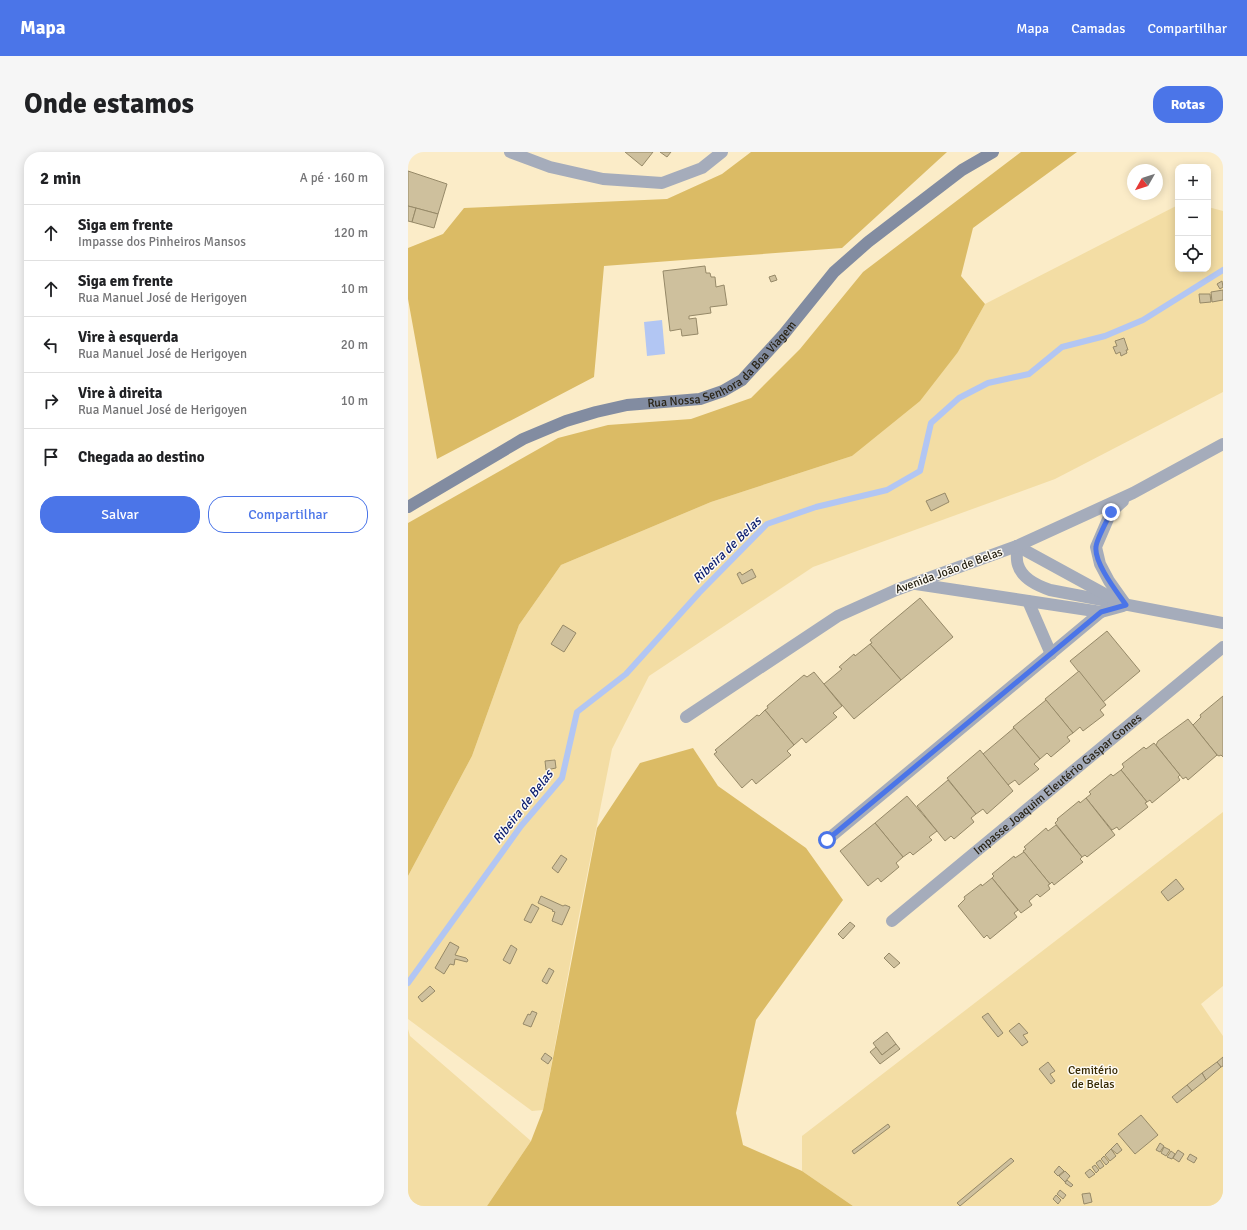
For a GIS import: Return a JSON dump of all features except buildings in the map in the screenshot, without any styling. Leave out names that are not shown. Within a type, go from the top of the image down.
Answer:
[{"type":"main road","name":"Rua Nossa Senhora da Boa Viagem","points":[[408,507],[523,439],[566,421],[596,412],[628,405],[700,399],[723,391],[742,380],[784,334],[834,272],[868,242],[962,170],[993,152]]},
{"type":"street","points":[[510,152],[550,167],[603,179],[662,183],[702,168],[722,152]]},
{"type":"street","name":"Avenida João de Belas","points":[[686,717],[838,616],[896,590],[1017,546],[1133,493],[1223,444]]},
{"type":"street","points":[[1126,605],[1109,582],[1100,564],[1096,547],[1111,512],[1133,493]]},
{"type":"street","points":[[1017,546],[1126,605]]},
{"type":"street","points":[[1017,546],[1018,566],[1024,576],[1038,586],[1050,590],[1223,623]]},
{"type":"street","points":[[915,584],[1101,612],[1126,605]]},
{"type":"street","points":[[1028,601],[1051,654]]},
{"type":"street","points":[[827,840],[1101,612]]},
{"type":"street","name":"Impasse Joaquim Eleutério Gaspar Gomes","points":[[892,921],[1223,647]]},
{"type":"green space","points":[[1175,207],[1175,272],[1211,272],[1211,208],[1223,211],[1223,392],[1055,479],[813,567],[649,676],[612,749],[543,1110],[532,1111],[408,1019],[408,876],[472,756],[519,625],[561,565],[711,502],[852,456],[958,352],[985,304]]},
{"type":"green space","name":"Cemitério de Belas","points":[[1223,812],[1223,986],[1201,1004],[1223,1036],[1223,1206],[853,1206],[802,1171],[802,1136]]},
{"type":"green space","points":[[408,1029],[410,1036],[531,1141],[487,1206],[408,1206]]},
{"type":"shaded area","points":[[751,152],[947,152],[842,248],[604,266],[594,377],[437,459],[408,299],[408,248],[443,234],[464,208],[667,199],[722,174]]},
{"type":"shaded area","points":[[1021,152],[1077,152],[973,228],[961,276],[985,304],[958,352],[920,401],[852,456],[711,502],[561,565],[519,625],[472,756],[408,876],[408,523],[558,438],[608,425],[691,419],[751,398],[800,349],[863,272]]},
{"type":"shaded area","points":[[693,748],[718,786],[806,848],[843,900],[756,1020],[736,1113],[743,1145],[802,1171],[853,1206],[487,1206],[531,1141],[543,1110],[597,828],[640,763]]},
{"type":"water","points":[[662,320],[665,354],[647,356],[644,322]]},
{"type":"waterway","name":"Ribeira de Belas","points":[[408,983],[521,826],[562,778],[577,712],[626,674],[699,593],[767,524],[816,507],[887,490],[920,471],[931,423],[959,398],[988,383],[1029,374],[1062,347],[1105,336],[1143,320],[1223,270]]},
{"type":"route","points":[[827,840],[1101,612],[1126,605],[1109,582],[1100,564],[1096,547],[1111,512]]}]
